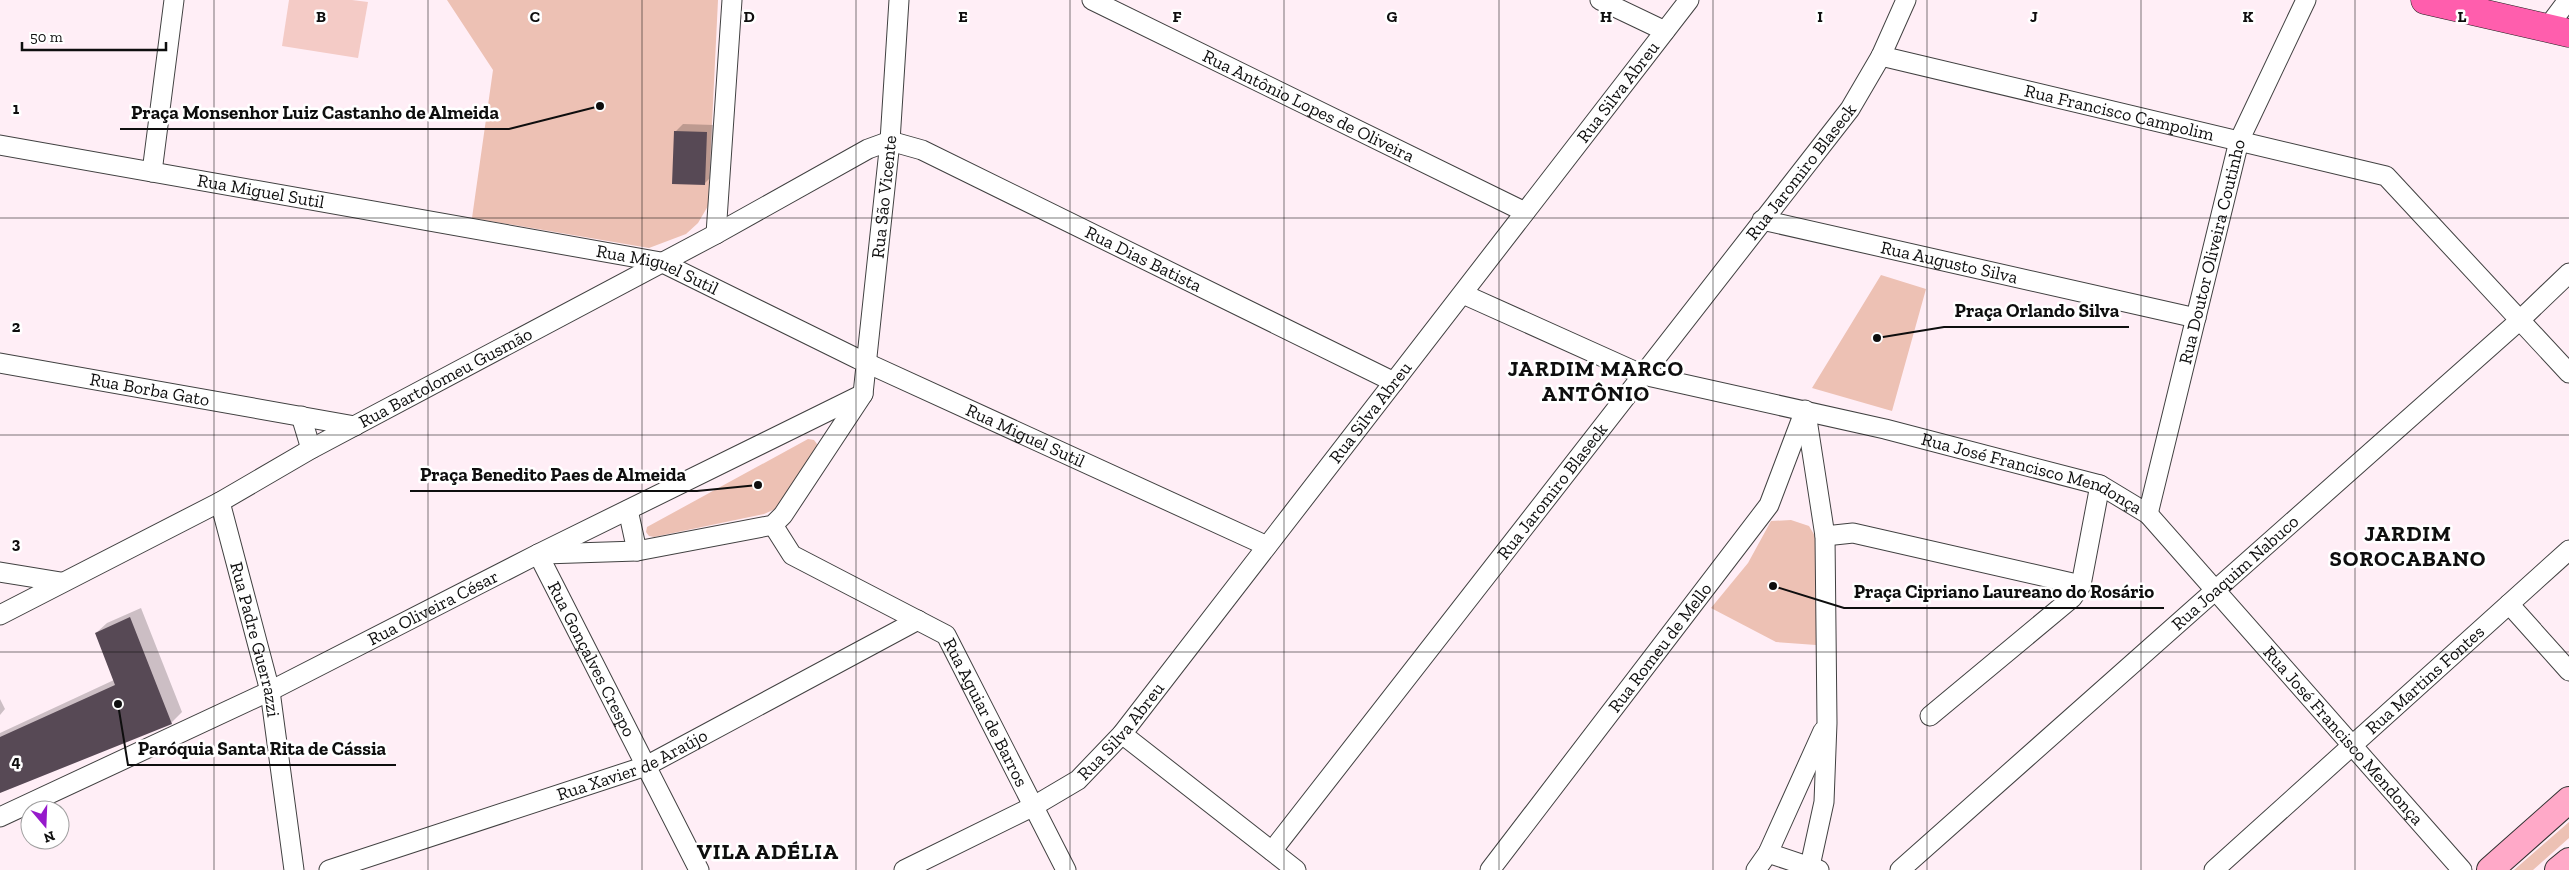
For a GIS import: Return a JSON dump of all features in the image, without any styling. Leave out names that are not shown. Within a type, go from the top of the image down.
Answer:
[{"type":"main road","points":[[2425,0],[2558,31]]},
{"type":"main road","points":[[2490,870],[2569,800]]},
{"type":"main road","points":[[2558,870],[2569,861]]},
{"type":"street","points":[[152,172],[174,0]]},
{"type":"street","points":[[716,234],[732,0]]},
{"type":"street","name":"Rua São Vicente","points":[[863,394],[868,364],[890,141],[899,0]]},
{"type":"street","name":"Rua Antônio Lopes de Oliveira","points":[[1092,0],[1525,212]]},
{"type":"street","points":[[1600,0],[1666,31]]},
{"type":"street","name":"Rua Silva Abreu","points":[[904,870],[1034,806],[1078,780],[1122,734],[1689,0]]},
{"type":"street","name":"Rua Jaromiro Blaseck","points":[[1272,851],[1850,109],[1881,56],[1906,0]]},
{"type":"street","name":"Rua Doutor Oliveira Coutinho","points":[[2148,514],[2239,141],[2306,0]]},
{"type":"street","points":[[2558,31],[2568,0]]},
{"type":"street","name":"Rua Francisco Campolim","points":[[1881,56],[2386,176],[2520,320]]},
{"type":"street","name":"Rua Bartolomeu Gusmão","points":[[3,608],[61,582],[220,502],[311,449],[716,234],[868,149],[890,141]]},
{"type":"street","name":"Rua Dias Batista","points":[[890,141],[922,150],[1394,382]]},
{"type":"street","name":"Rua Miguel Sutil","points":[[0,145],[661,262],[868,364],[1267,546]]},
{"type":"street","name":"Rua Augusto Silva","points":[[1762,220],[2196,318]]},
{"type":"street","name":"Rua Joaquim Nabuco","points":[[1900,870],[2520,320],[2569,274]]},
{"type":"street","name":"Rua José Francisco Mendonça","points":[[1462,294],[1643,375],[1805,410],[2100,486],[2148,514],[2462,870]]},
{"type":"street","points":[[2520,320],[2569,373]]},
{"type":"street","name":"Rua Borba Gato","points":[[0,363],[356,426]]},
{"type":"street","points":[[538,554],[638,550],[773,525],[783,515],[863,394]]},
{"type":"street","name":"Rua Oliveira César","points":[[0,817],[270,691],[538,554],[863,394]]},
{"type":"street","points":[[1768,853],[1812,869],[1824,802],[1827,723],[1825,536],[1805,410]]},
{"type":"street","name":"Rua Romeu de Mello","points":[[1490,870],[1769,505],[1805,410]]},
{"type":"street","points":[[301,416],[311,449]]},
{"type":"street","points":[[812,420],[828,421],[833,425],[831,442]]},
{"type":"street","points":[[1930,716],[2072,598],[2081,585],[2100,486]]},
{"type":"street","name":"Rua Padre Guerrazzi","points":[[220,502],[270,691],[294,870]]},
{"type":"street","points":[[628,510],[638,550]]},
{"type":"street","name":"Rua Aguiar de Barros","points":[[773,525],[792,555],[946,635],[1066,870]]},
{"type":"street","points":[[1825,536],[1853,533],[2081,585]]},
{"type":"street","name":"Rua Martins Fontes","points":[[2214,870],[2569,550]]},
{"type":"street","name":"Rua Gonçalves Crespo","points":[[538,554],[699,870]]},
{"type":"street","points":[[0,572],[61,582]]},
{"type":"street","points":[[2509,604],[2569,671]]},
{"type":"street","name":"Rua Xavier de Araújo","points":[[329,870],[646,766],[918,620]]},
{"type":"street","points":[[1756,870],[1768,853],[1827,723]]},
{"type":"street","points":[[1122,734],[1296,870]]},
{"type":"shaded area","points":[[289,0],[352,0],[368,2],[358,58],[282,46]]},
{"type":"shaded area","points":[[447,0],[718,0],[708,206],[698,223],[686,234],[649,248],[472,218],[493,70]]},
{"type":"shaded area","points":[[1881,275],[1926,289],[1892,411],[1812,388]]},
{"type":"shaded area","points":[[808,439],[814,440],[817,444],[817,450],[775,509],[764,514],[654,537],[649,536],[646,532],[647,527]]},
{"type":"shaded area","points":[[1791,520],[1809,526],[1818,541],[1816,645],[1776,642],[1711,608],[1748,563],[1771,521]]},
{"type":"shaded area","points":[[2569,822],[2569,838],[2533,870],[2514,870]]},
{"type":"building","points":[[674,131],[707,132],[705,185],[672,184]]},
{"type":"building","points":[[130,617],[172,724],[0,793],[0,737],[115,685],[95,633]]},
{"type":"place","name":"Praça Monsenhor Luiz Castanho de Almeida","points":[[600,106]]},
{"type":"place","name":"Praça Orlando Silva","points":[[1877,338]]},
{"type":"place","name":"Praça Benedito Paes de Almeida","points":[[758,485]]},
{"type":"place","name":"Praça Cipriano Laureano do Rosário","points":[[1773,586]]},
{"type":"place","name":"Paróquia Santa Rita de Cássia","points":[[118,704]]},
{"type":"district","name":"JARDIM MARCO ANTÔNIO","points":[[1596,380]]},
{"type":"district","name":"JARDIM SOROCABANO","points":[[2408,546]]},
{"type":"district","name":"VILA ADÉLIA","points":[[768,851]]}]
